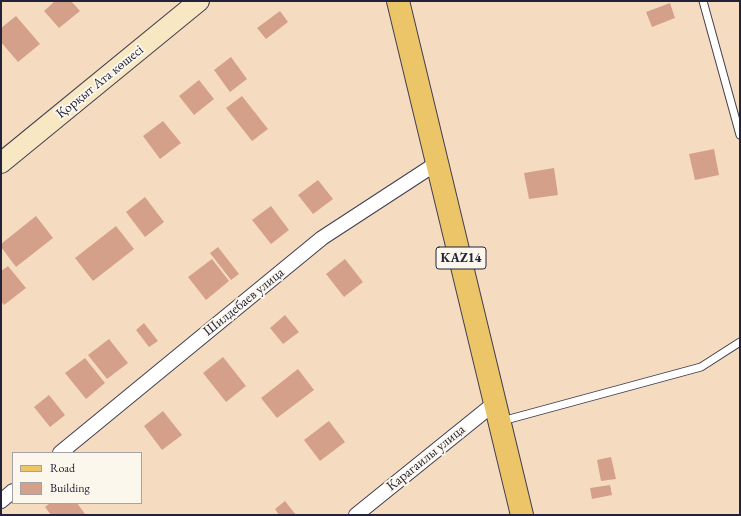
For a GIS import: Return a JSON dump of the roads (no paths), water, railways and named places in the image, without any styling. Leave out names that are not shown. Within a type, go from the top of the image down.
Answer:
[{"type":"main road","name":"Қорқыт Ата көшесі","points":[[1,163],[199,1]]},
{"type":"main road","name":"KAZ14","points":[[398,1],[522,515]]},
{"type":"street","name":"Шилдебаев улица","points":[[61,452],[322,238],[437,163]]},
{"type":"street","name":"Карагаилы улица","points":[[356,515],[498,412]]},
{"type":"street","points":[[1,501],[12,492]]},
{"type":"lane","points":[[702,1],[740,135]]},
{"type":"lane","points":[[498,412],[701,367],[740,342]]}]
